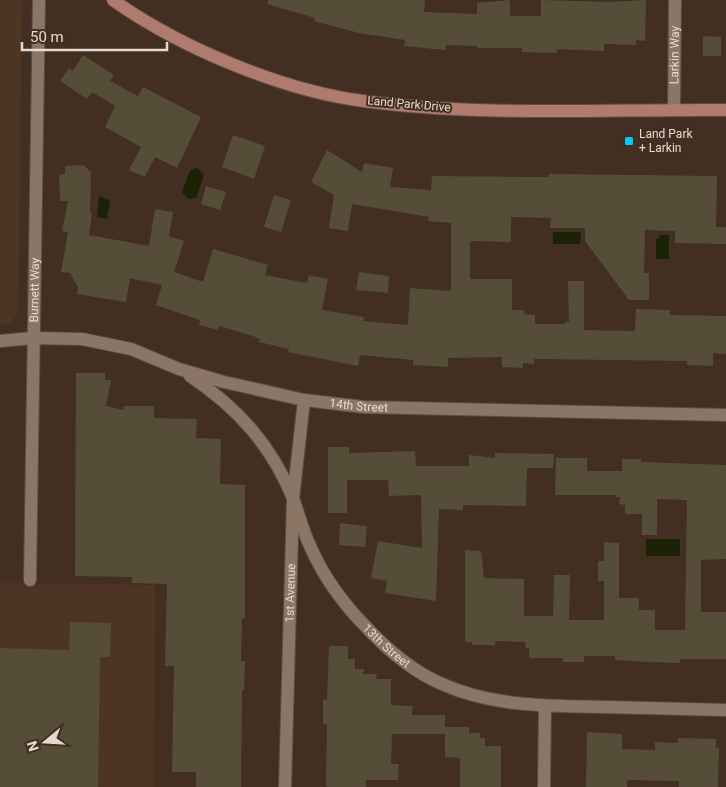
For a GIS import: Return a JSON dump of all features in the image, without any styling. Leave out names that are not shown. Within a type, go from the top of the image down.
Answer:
[{"type":"main road","name":"Land Park Drive","points":[[113,0],[160,28],[219,58],[262,75],[338,96],[424,107],[462,109],[726,110]]},
{"type":"street","name":"Burnett Way","points":[[30,580],[39,0]]},
{"type":"street","name":"Larkin Way","points":[[674,110],[676,0]]},
{"type":"street","name":"14th Street","points":[[0,341],[33,338],[82,339],[132,349],[179,369],[304,400],[373,407],[726,415]]},
{"type":"street","name":"13th Street","points":[[179,369],[216,393],[264,444],[293,498],[310,546],[326,580],[351,612],[381,642],[409,666],[441,684],[475,696],[545,706],[726,710]]},
{"type":"street","name":"1st Avenue","points":[[285,787],[293,498],[304,400]]},
{"type":"street","points":[[544,787],[545,706]]},
{"type":"shaded area","points":[[0,0],[22,0],[18,312],[12,322],[0,325]]},
{"type":"shaded area","points":[[197,168],[204,175],[196,198],[188,199],[182,192],[190,170]]},
{"type":"shaded area","points":[[99,196],[110,201],[107,219],[97,217]]},
{"type":"shaded area","points":[[553,232],[581,232],[580,244],[553,244]]},
{"type":"shaded area","points":[[659,235],[669,235],[669,259],[656,259],[656,239],[659,239]]},
{"type":"shaded area","points":[[646,539],[680,539],[680,556],[646,556]]},
{"type":"shaded area","points":[[0,583],[155,585],[154,787],[0,787]]},
{"type":"building","points":[[268,0],[425,0],[424,12],[477,14],[477,3],[510,0],[510,16],[541,16],[541,0],[611,2],[646,0],[645,41],[636,40],[636,45],[604,44],[604,51],[557,49],[557,53],[522,52],[522,48],[477,48],[477,46],[446,45],[446,50],[404,46],[405,40],[359,33],[314,21],[315,18],[267,4]]},
{"type":"building","points":[[703,36],[721,37],[721,56],[703,56]]},
{"type":"building","points":[[83,55],[114,75],[110,81],[138,96],[143,87],[201,117],[177,168],[155,157],[145,177],[129,170],[141,147],[105,127],[115,106],[92,92],[87,99],[60,81],[69,68],[73,71]]},
{"type":"building","points":[[233,135],[265,146],[254,179],[222,167]]},
{"type":"building","points":[[327,150],[362,172],[364,163],[393,168],[390,187],[431,190],[432,176],[549,177],[549,174],[717,176],[716,227],[726,227],[726,244],[675,243],[675,231],[645,230],[644,273],[649,273],[649,300],[629,300],[585,241],[585,228],[550,228],[551,218],[511,217],[511,242],[470,241],[470,279],[512,279],[512,310],[524,310],[524,314],[535,315],[535,324],[565,324],[565,322],[569,322],[568,281],[584,281],[584,330],[635,331],[636,309],[670,310],[670,315],[726,316],[726,354],[713,353],[713,366],[687,365],[687,361],[534,359],[534,364],[523,363],[523,368],[502,367],[502,357],[448,358],[448,367],[413,365],[413,360],[360,355],[358,366],[288,352],[289,349],[259,342],[260,339],[253,336],[219,326],[218,330],[199,325],[200,320],[156,305],[162,285],[130,278],[126,302],[77,294],[78,287],[70,273],[61,272],[68,232],[62,231],[68,201],[60,201],[59,175],[65,174],[65,166],[83,165],[91,172],[90,213],[92,213],[89,235],[149,246],[155,209],[173,212],[169,236],[184,241],[174,272],[203,282],[213,249],[268,265],[265,275],[307,283],[309,275],[328,279],[322,310],[364,317],[363,321],[408,325],[410,288],[451,291],[451,223],[428,221],[429,217],[352,204],[348,231],[329,228],[334,195],[311,182]]},
{"type":"building","points":[[206,186],[226,192],[220,210],[201,204]]},
{"type":"building","points":[[274,195],[291,200],[281,232],[264,227]]},
{"type":"building","points":[[359,272],[389,276],[388,293],[356,290]]},
{"type":"building","points":[[76,373],[105,373],[105,380],[111,380],[106,406],[123,410],[124,406],[154,406],[154,418],[197,419],[196,438],[221,439],[220,484],[245,485],[245,619],[242,618],[241,661],[245,661],[244,690],[242,690],[241,787],[196,787],[196,772],[172,772],[174,666],[165,666],[167,584],[132,583],[132,577],[75,576]]},
{"type":"building","points":[[328,447],[349,447],[349,453],[415,451],[416,466],[469,466],[469,455],[495,458],[495,453],[554,454],[553,468],[527,468],[526,506],[463,505],[463,510],[439,509],[436,601],[385,593],[387,581],[371,578],[378,541],[422,548],[421,495],[389,496],[388,480],[347,480],[347,513],[328,513]]},
{"type":"building","points":[[556,458],[587,458],[587,471],[622,471],[622,459],[641,459],[641,462],[726,465],[726,559],[701,560],[701,612],[726,612],[726,659],[680,659],[680,663],[615,660],[615,656],[584,656],[584,662],[563,662],[563,658],[529,658],[529,648],[526,648],[525,642],[495,641],[495,645],[472,645],[472,642],[465,642],[465,550],[481,551],[484,578],[524,579],[524,616],[553,616],[554,575],[570,575],[569,620],[604,620],[604,581],[598,581],[598,561],[604,561],[604,542],[619,543],[619,598],[639,598],[639,610],[655,610],[655,630],[685,630],[687,500],[657,499],[657,535],[642,535],[642,514],[625,514],[625,505],[619,504],[620,497],[616,497],[616,495],[555,495]]},
{"type":"building","points":[[340,523],[367,526],[365,547],[339,545]]},
{"type":"building","points":[[70,622],[111,623],[110,657],[100,657],[98,787],[0,787],[0,648],[69,650]]},
{"type":"building","points":[[329,646],[348,646],[348,659],[355,659],[355,669],[364,669],[363,674],[377,674],[376,679],[391,679],[391,705],[413,706],[412,715],[445,715],[445,734],[392,734],[391,764],[399,764],[398,780],[366,780],[366,787],[328,787],[326,785],[327,724],[323,724],[323,699],[327,700]]},
{"type":"building","points":[[445,727],[469,727],[469,733],[480,733],[480,738],[485,738],[485,746],[501,746],[501,787],[460,787],[460,758],[445,757]]},
{"type":"building","points":[[587,732],[622,734],[622,749],[655,750],[655,742],[678,743],[678,738],[716,739],[716,748],[719,747],[718,787],[679,787],[679,781],[627,780],[627,787],[586,787]]},
{"type":"place","name":"Land Park + Larkin","points":[[629,141]]}]
